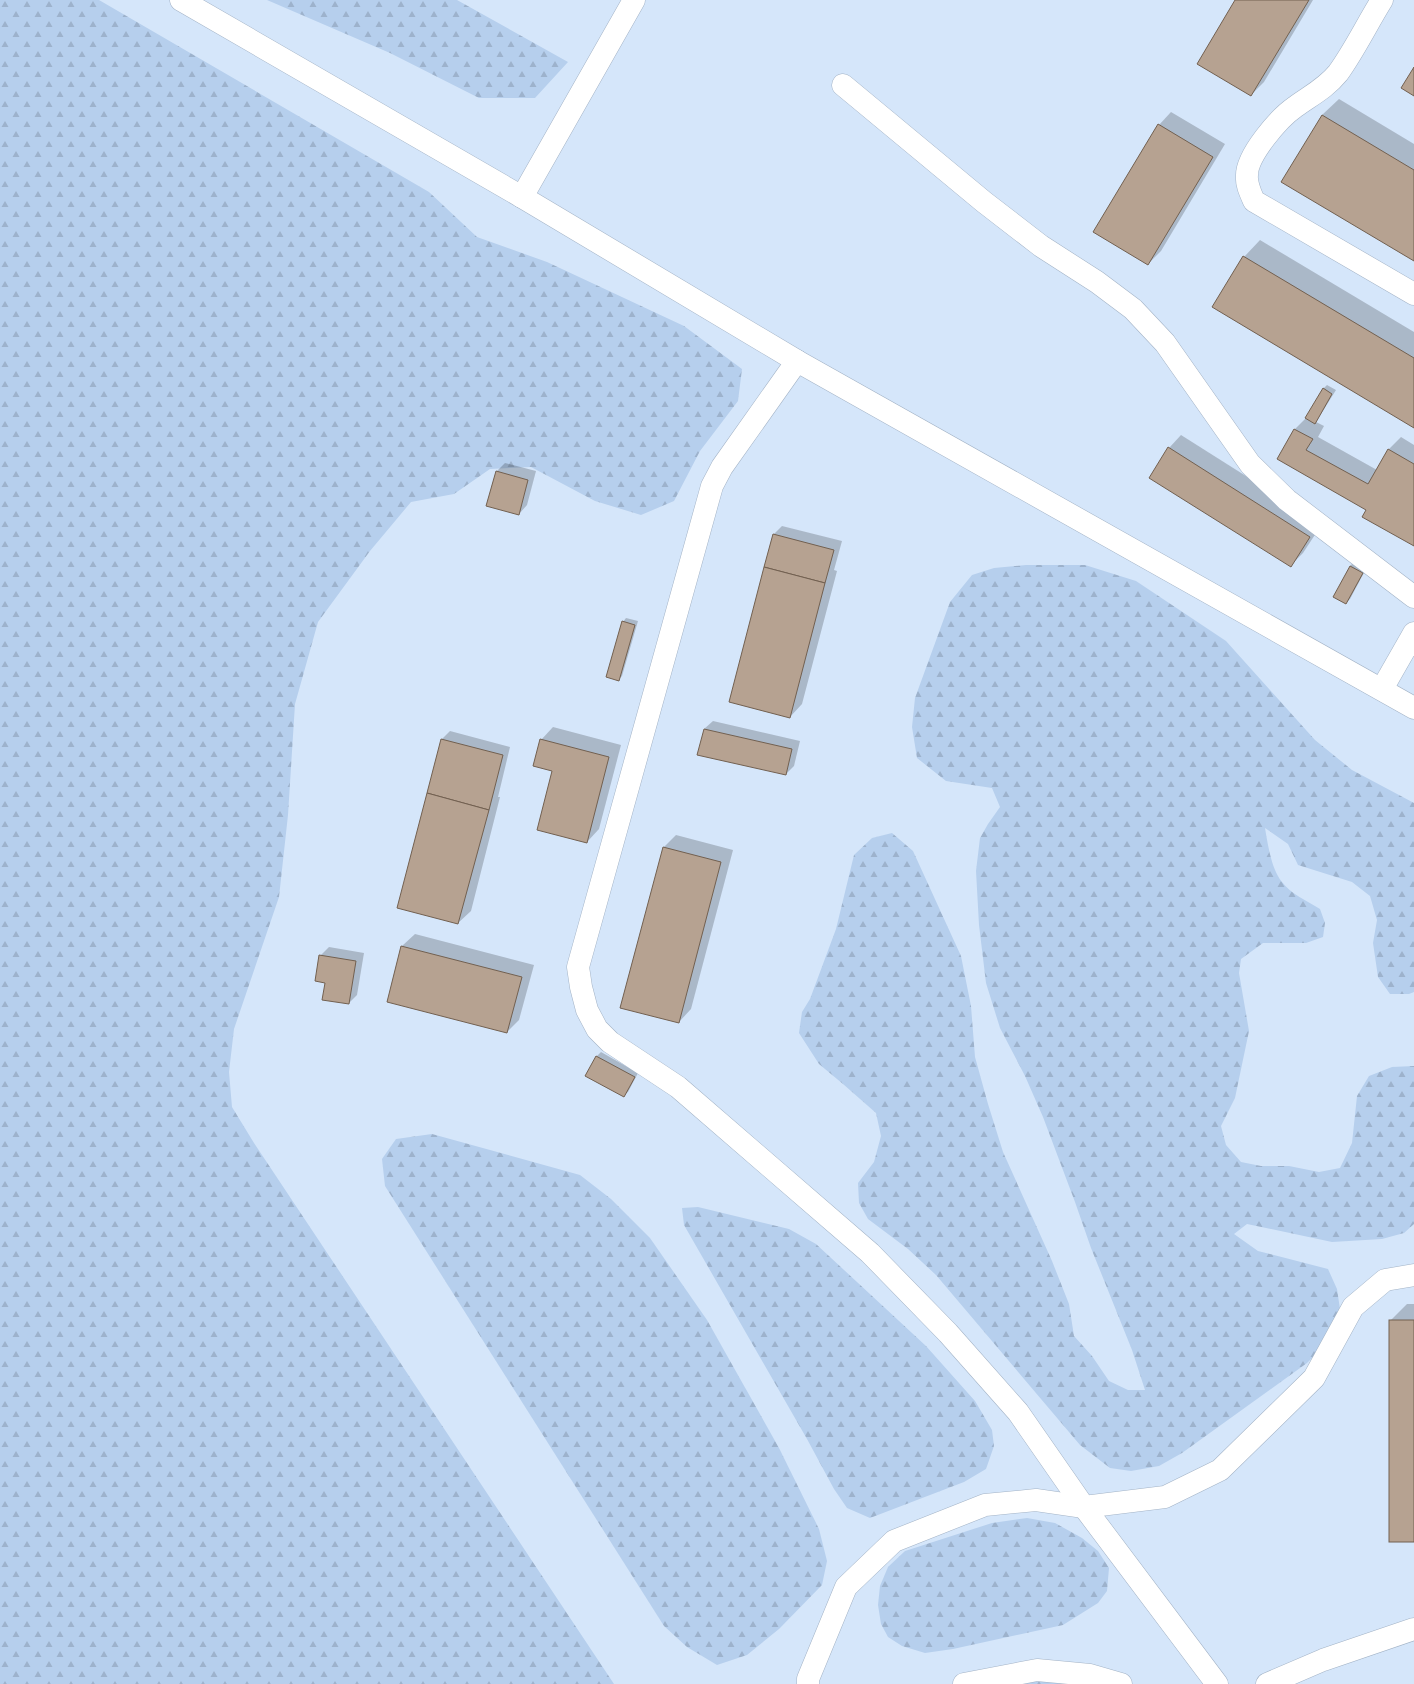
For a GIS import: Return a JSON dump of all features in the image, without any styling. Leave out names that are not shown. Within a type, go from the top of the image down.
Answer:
[{"type":"street","points":[[181,0],[522,197],[798,361],[1414,708]]},
{"type":"street","points":[[522,197],[634,0]]},
{"type":"street","points":[[1382,0],[1337,73],[1322,89],[1294,107],[1277,122],[1251,159],[1247,174],[1249,190],[1254,201],[1414,294]]},
{"type":"street","points":[[843,85],[984,202],[1041,246],[1097,282],[1133,309],[1165,343],[1250,464],[1267,483],[1286,500],[1414,597]]},
{"type":"street","points":[[798,361],[722,467],[712,486],[578,967],[587,1010],[597,1029],[610,1042],[678,1087],[870,1253],[948,1333],[1018,1412],[1084,1507],[1217,1684]]},
{"type":"street","points":[[1382,689],[1414,633]]},
{"type":"street","points":[[808,1684],[808,1679],[846,1587],[894,1541],[985,1505],[1036,1500],[1084,1507],[1165,1497],[1220,1470],[1314,1378],[1353,1307],[1385,1280],[1414,1275]]},
{"type":"street","points":[[1267,1684],[1322,1660],[1414,1629]]},
{"type":"street","points":[[964,1684],[1037,1670],[1090,1675],[1121,1684]]},
{"type":"green space","points":[[0,0],[99,0],[429,192],[477,237],[547,262],[684,326],[742,369],[738,401],[700,451],[674,501],[641,515],[595,501],[531,467],[490,469],[454,494],[411,502],[370,551],[318,622],[295,704],[288,815],[279,897],[234,1029],[229,1072],[232,1107],[254,1143],[614,1684],[0,1684]]},
{"type":"green space","points":[[267,0],[457,0],[568,62],[535,98],[479,98],[390,53]]},
{"type":"green space","points":[[1026,565],[1085,565],[1136,581],[1226,641],[1315,740],[1352,770],[1414,803],[1414,992],[1409,994],[1390,994],[1378,977],[1373,943],[1377,920],[1370,896],[1352,882],[1298,865],[1288,844],[1265,828],[1270,856],[1278,876],[1290,890],[1320,909],[1325,923],[1323,937],[1306,943],[1263,943],[1241,959],[1239,973],[1249,1031],[1235,1098],[1221,1126],[1226,1145],[1241,1162],[1261,1166],[1289,1166],[1319,1172],[1340,1168],[1352,1143],[1357,1096],[1369,1076],[1392,1067],[1414,1066],[1414,1224],[1404,1233],[1382,1239],[1332,1242],[1247,1224],[1234,1234],[1258,1251],[1328,1269],[1337,1289],[1341,1316],[1334,1336],[1307,1363],[1182,1453],[1159,1466],[1131,1471],[1110,1468],[1080,1445],[936,1275],[908,1249],[868,1219],[859,1203],[858,1183],[874,1162],[881,1136],[876,1113],[819,1064],[799,1033],[802,1012],[810,999],[836,929],[854,855],[872,838],[892,833],[913,851],[961,956],[971,1006],[975,1057],[988,1104],[1003,1152],[1052,1261],[1069,1304],[1074,1336],[1092,1356],[1109,1381],[1128,1390],[1145,1390],[1132,1350],[1091,1248],[1043,1117],[1025,1076],[1000,1028],[986,983],[979,925],[976,871],[980,838],[1000,807],[992,788],[946,781],[917,758],[912,727],[915,698],[950,602],[972,575],[994,568]]},
{"type":"green space","points":[[432,1134],[580,1175],[611,1199],[650,1238],[707,1320],[779,1448],[819,1529],[827,1561],[822,1585],[779,1629],[747,1655],[717,1665],[687,1647],[664,1626],[385,1186],[382,1159],[396,1139]]},
{"type":"green space","points":[[698,1207],[789,1229],[816,1244],[926,1346],[975,1401],[992,1430],[994,1446],[986,1469],[964,1482],[870,1518],[847,1508],[834,1489],[807,1439],[684,1225],[682,1208]]},
{"type":"green space","points":[[1027,1518],[1055,1523],[1082,1538],[1098,1551],[1109,1568],[1107,1591],[1098,1603],[1063,1625],[953,1649],[925,1653],[902,1646],[888,1637],[881,1624],[878,1605],[880,1586],[888,1567],[905,1551],[992,1523]]},
{"type":"green space","points":[[1038,1679],[1086,1684],[1014,1684]]},
{"type":"building","points":[[1235,0],[1309,0],[1251,96],[1197,64]]},
{"type":"building","points":[[1414,67],[1414,96],[1401,88]]},
{"type":"building","points":[[1322,115],[1414,170],[1414,261],[1281,182]]},
{"type":"building","points":[[1158,124],[1213,157],[1148,265],[1093,232]]},
{"type":"building","points":[[1243,256],[1414,358],[1414,428],[1212,307]]},
{"type":"building","points":[[1323,388],[1332,394],[1315,424],[1305,418]]},
{"type":"building","points":[[1294,429],[1313,439],[1306,450],[1368,484],[1388,449],[1414,464],[1414,546],[1362,517],[1366,510],[1277,459]]},
{"type":"building","points":[[1168,447],[1310,537],[1291,567],[1149,478]]},
{"type":"building","points":[[496,471],[528,480],[519,515],[486,506]]},
{"type":"building","points":[[773,534],[834,550],[825,583],[764,567]]},
{"type":"building","points":[[1350,566],[1363,573],[1346,604],[1333,597]]},
{"type":"building","points":[[764,567],[825,583],[790,718],[729,702]]},
{"type":"building","points":[[622,621],[635,625],[619,681],[606,677]]},
{"type":"building","points":[[704,729],[792,749],[786,775],[697,755]]},
{"type":"building","points":[[441,739],[503,755],[489,810],[427,793]]},
{"type":"building","points":[[540,739],[609,757],[587,843],[537,830],[552,771],[533,766]]},
{"type":"building","points":[[427,793],[489,810],[458,924],[397,908]]},
{"type":"building","points":[[663,847],[721,862],[679,1023],[620,1008]]},
{"type":"building","points":[[401,946],[522,977],[507,1033],[387,1002]]},
{"type":"building","points":[[319,955],[356,961],[349,1004],[322,1000],[325,983],[315,981]]},
{"type":"building","points":[[596,1056],[635,1077],[624,1097],[585,1076]]},
{"type":"building","points":[[1389,1320],[1414,1320],[1414,1542],[1389,1542]]}]
